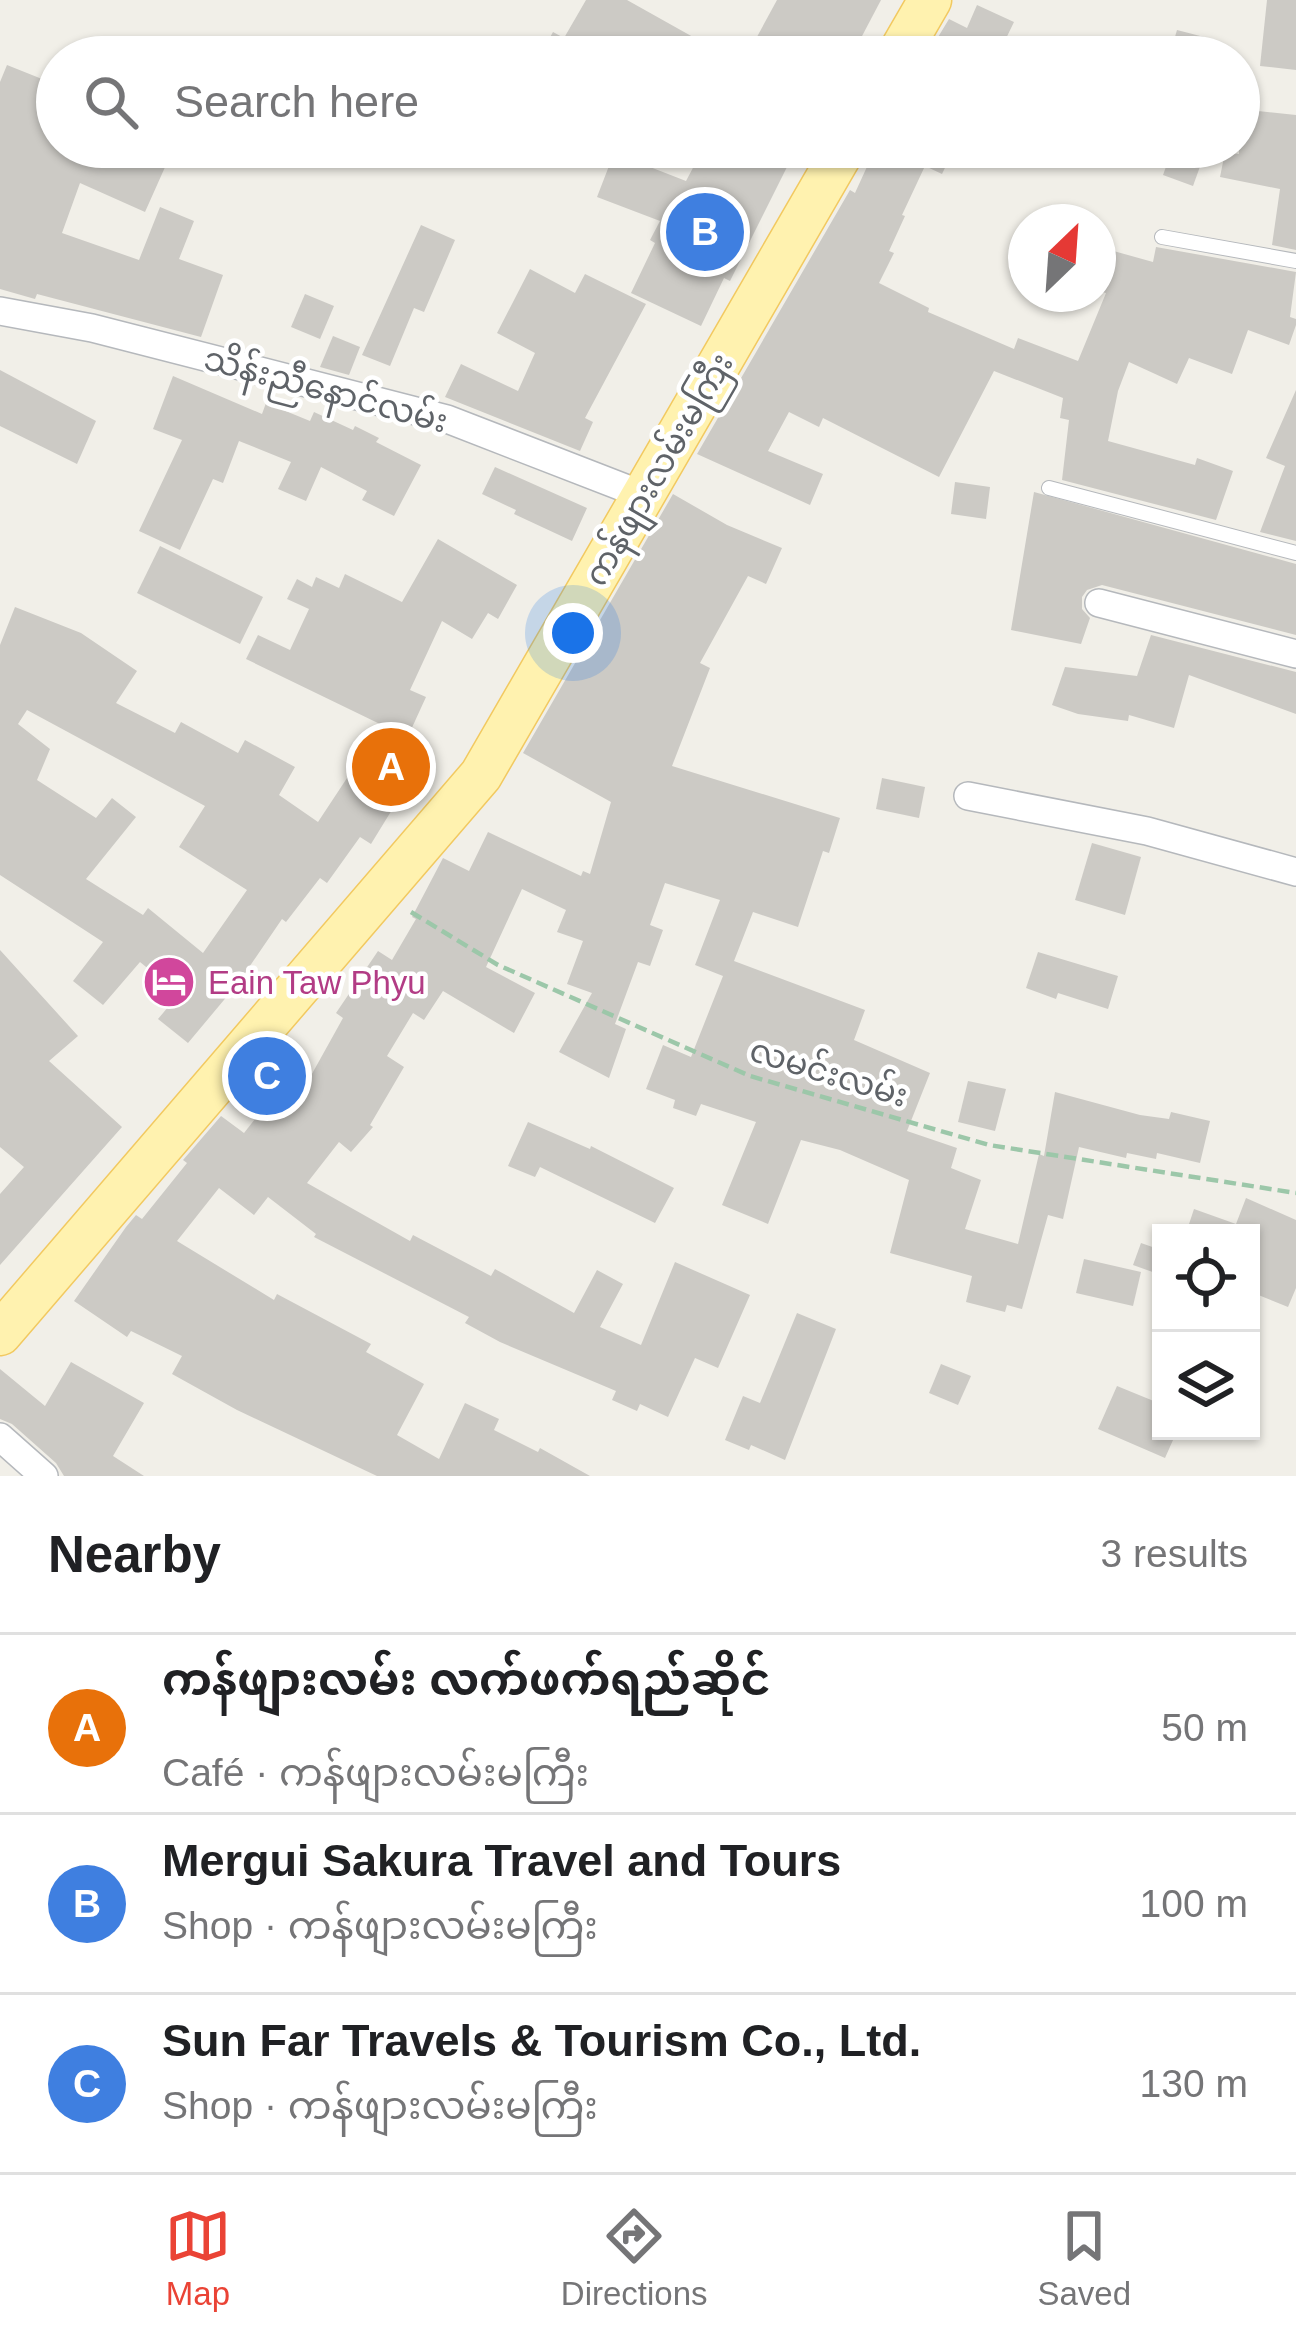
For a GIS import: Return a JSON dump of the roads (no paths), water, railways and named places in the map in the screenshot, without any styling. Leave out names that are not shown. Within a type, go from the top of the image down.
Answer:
[{"type":"main road","points":[[909,36],[930,0]]},
{"type":"main road","name":"ကန်ဖျားလမ်းမကြီး","points":[[0,1334],[481,775],[833,168]]},
{"type":"street","name":"သိန်းညီနောင်လမ်း","points":[[0,310],[92,328],[447,418],[643,495]]},
{"type":"street","points":[[1099,603],[1296,654]]},
{"type":"street","points":[[968,796],[1147,831],[1296,872]]},
{"type":"street","points":[[0,1437],[44,1476]]},
{"type":"lane","points":[[1162,236],[1296,261]]},
{"type":"lane","points":[[1049,488],[1296,553]]},
{"type":"place","name":"Mergui Sakura Travel and Tours","points":[[705,232]]},
{"type":"place","name":"ကန်ဖျားလမ်း လက်ဖက်ရည်ဆိုင်","points":[[391,767]]},
{"type":"place","name":"Eain Taw Phyu","points":[[169,982]]},
{"type":"place","name":"Sun Far Travels & Tourism Co., Ltd.","points":[[267,1076]]}]
